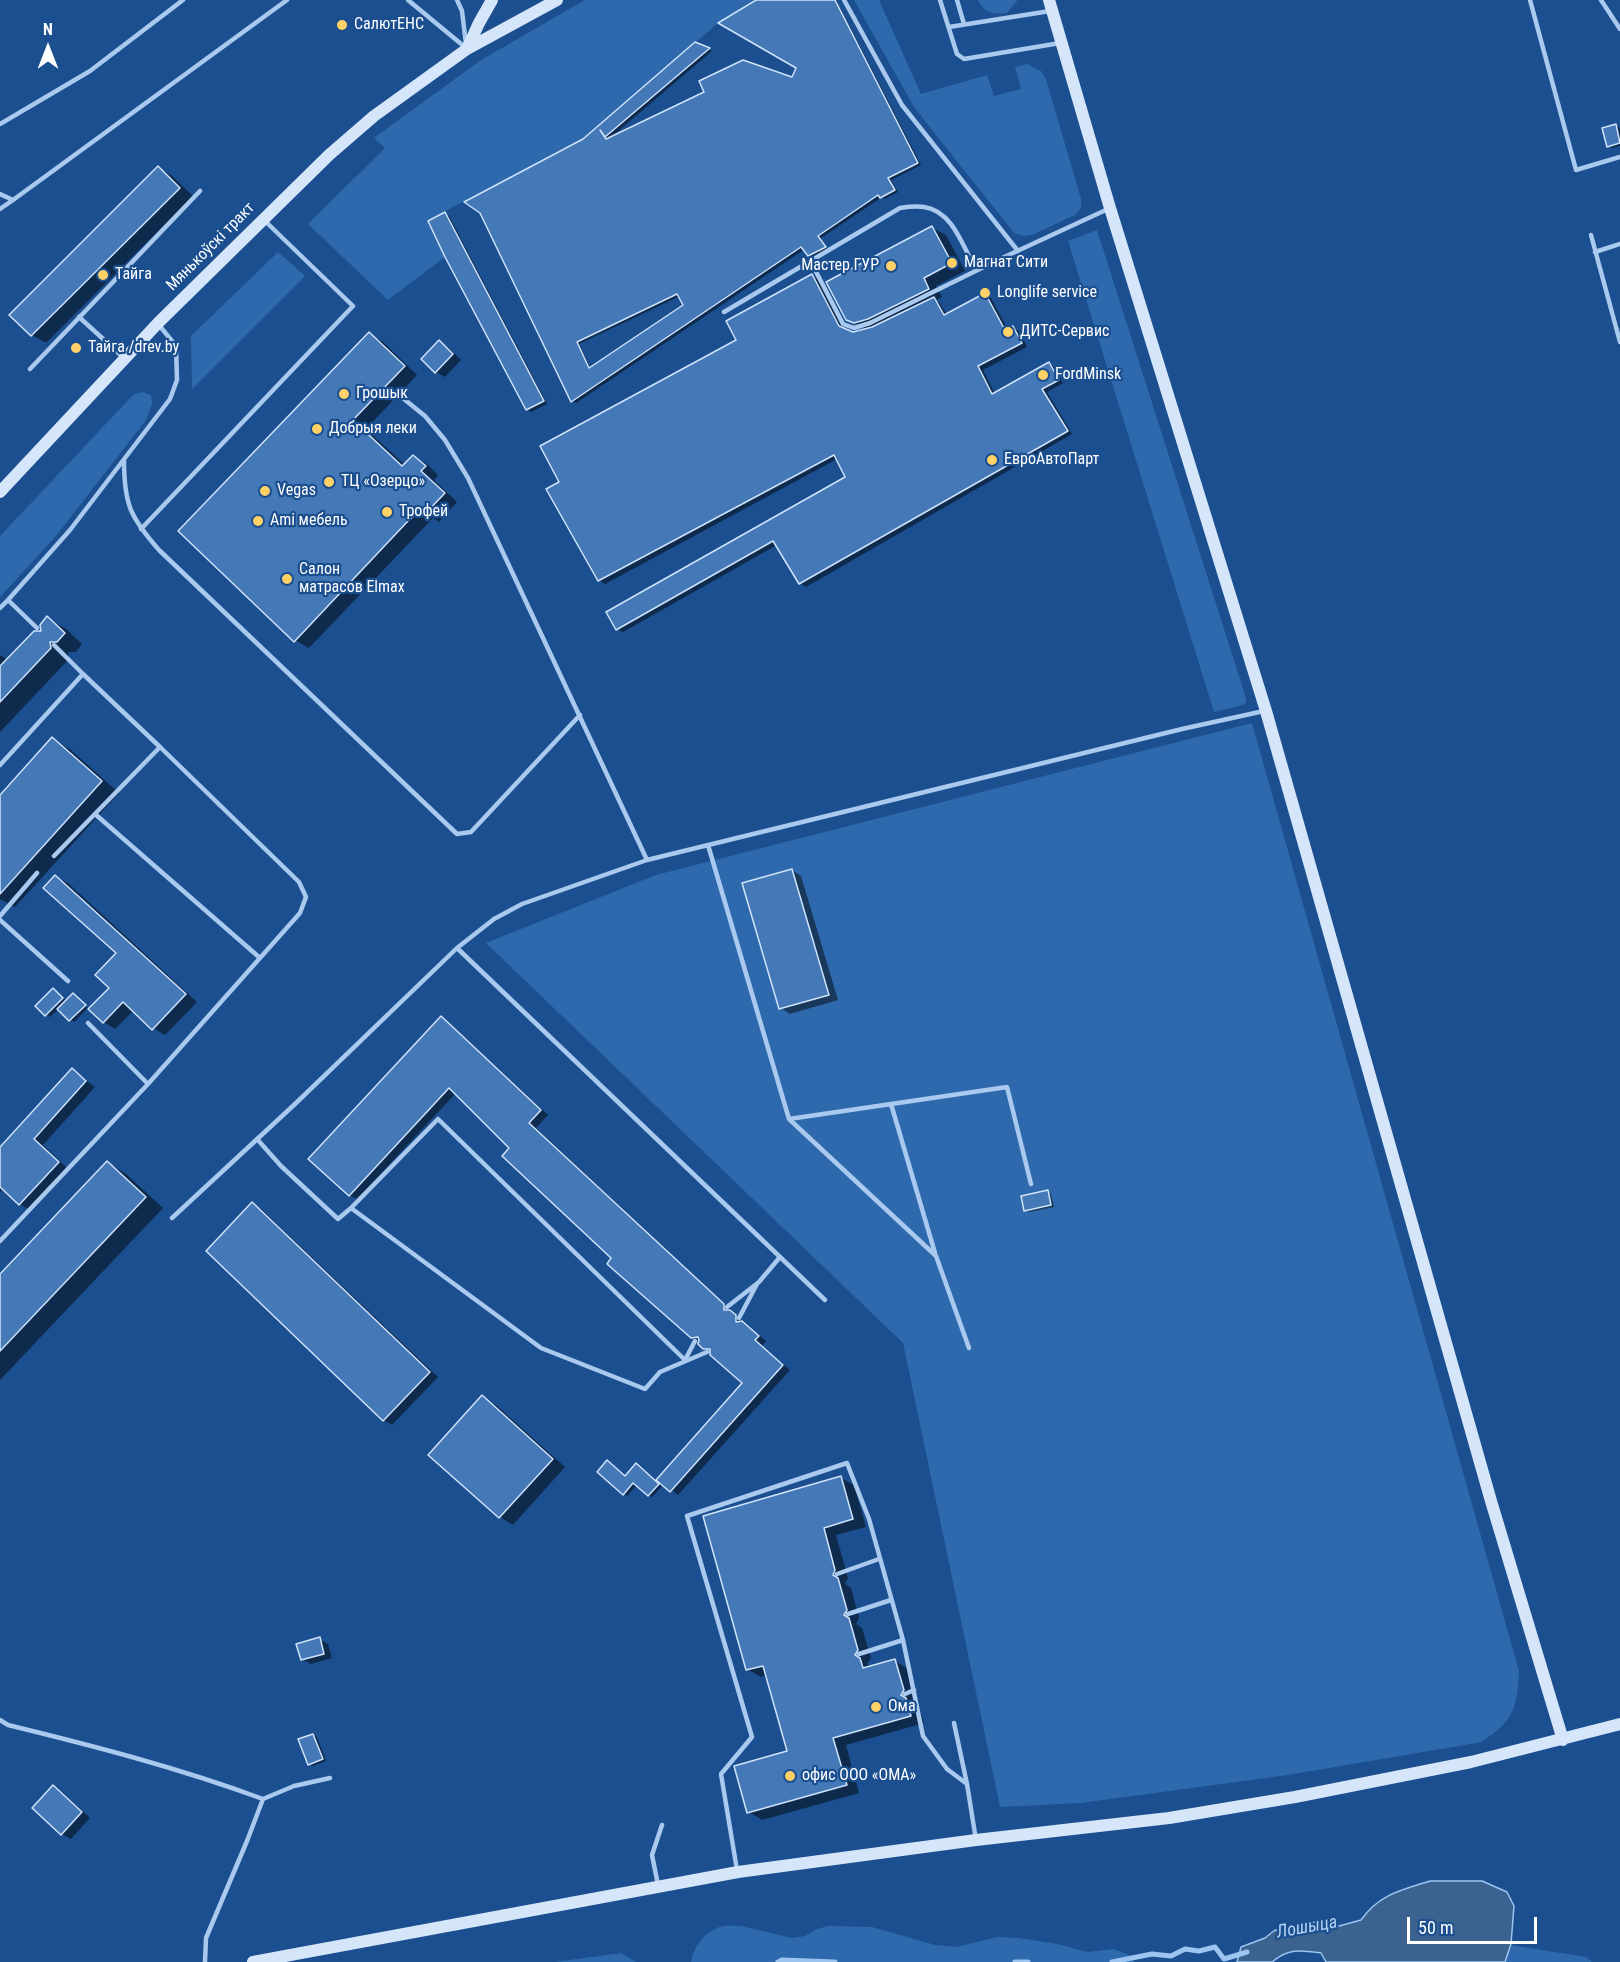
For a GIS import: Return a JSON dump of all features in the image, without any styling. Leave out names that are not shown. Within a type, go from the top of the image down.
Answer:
[{"type":"street","name":"Мянькоўскі тракт","points":[[467,49],[492,0]]},
{"type":"street","name":"Мянькоўскі тракт","points":[[0,492],[158,323],[329,155],[374,116],[467,49],[557,0]]},
{"type":"street","points":[[1051,5],[1110,208],[1266,711],[1491,1501],[1563,1740]]},
{"type":"street","points":[[253,1962],[738,1872],[976,1840],[1169,1818],[1295,1797],[1471,1762],[1620,1724]]},
{"type":"lane","points":[[0,124],[90,71],[183,0]]},
{"type":"lane","points":[[0,209],[287,0]]},
{"type":"lane","points":[[408,0],[467,49]]},
{"type":"lane","points":[[457,0],[462,11],[467,49]]},
{"type":"lane","points":[[844,0],[902,105],[1018,251]]},
{"type":"lane","points":[[940,0],[957,54],[964,59],[1062,42]]},
{"type":"lane","points":[[957,0],[964,24]]},
{"type":"lane","points":[[1530,0],[1576,170],[1620,157]]},
{"type":"lane","points":[[1601,0],[1620,29]]},
{"type":"lane","points":[[949,27],[1051,5]]},
{"type":"lane","points":[[30,369],[200,191]]},
{"type":"lane","points":[[0,195],[13,200]]},
{"type":"lane","points":[[724,312],[900,208],[921,206],[934,209],[948,219],[976,270]]},
{"type":"lane","points":[[810,260],[843,324],[854,328],[870,323],[976,270],[1110,208]]},
{"type":"lane","points":[[141,529],[353,306],[262,219]]},
{"type":"lane","points":[[1591,236],[1620,342]]},
{"type":"lane","points":[[1595,252],[1620,244]]},
{"type":"lane","points":[[79,317],[124,358]]},
{"type":"lane","points":[[0,608],[70,530],[170,399],[177,380],[176,346],[158,323]]},
{"type":"lane","points":[[399,395],[425,416],[444,440],[468,478],[647,860]]},
{"type":"lane","points":[[124,460],[124,488],[128,505],[141,529],[159,550],[457,834],[471,832],[580,715]]},
{"type":"lane","points":[[8,600],[37,628]]},
{"type":"lane","points":[[0,1241],[148,1084],[300,913],[306,897],[299,882],[54,645]]},
{"type":"lane","points":[[0,765],[83,674]]},
{"type":"lane","points":[[172,1218],[295,1104],[457,948],[494,919],[522,903],[647,860],[1182,729],[1266,711]]},
{"type":"lane","points":[[54,856],[160,747]]},
{"type":"lane","points":[[95,814],[260,958]]},
{"type":"lane","points":[[708,845],[789,1119],[936,1256]]},
{"type":"lane","points":[[37,873],[0,918],[68,981]]},
{"type":"lane","points":[[457,948],[825,1300]]},
{"type":"lane","points":[[88,1023],[148,1084]]},
{"type":"lane","points":[[789,1119],[1007,1087],[1031,1184]]},
{"type":"lane","points":[[891,1104],[936,1256],[969,1348]]},
{"type":"lane","points":[[257,1139],[281,1166],[338,1219],[438,1119],[685,1360]]},
{"type":"lane","points":[[351,1208],[541,1348],[645,1389],[660,1372],[707,1352]]},
{"type":"lane","points":[[739,1318],[759,1282],[780,1257]]},
{"type":"lane","points":[[727,1307],[759,1282]]},
{"type":"lane","points":[[685,1360],[695,1341]]},
{"type":"lane","points":[[738,1872],[720,1774],[752,1737],[687,1516],[847,1463],[868,1518],[903,1640],[923,1736],[947,1768],[967,1784]]},
{"type":"lane","points":[[837,1574],[879,1559]]},
{"type":"lane","points":[[848,1614],[891,1600]]},
{"type":"lane","points":[[859,1654],[903,1640]]},
{"type":"lane","points":[[905,1694],[914,1690]]},
{"type":"lane","points":[[0,1720],[8,1725],[112,1751],[209,1779],[262,1798],[294,1786],[330,1778]]},
{"type":"lane","points":[[954,1723],[976,1840]]},
{"type":"lane","points":[[205,1962],[206,1938],[247,1841],[262,1798]]},
{"type":"lane","points":[[659,1887],[652,1855],[662,1825]]},
{"type":"shaded area","points":[[585,0],[754,0],[718,23],[583,139],[428,220],[445,257],[388,300],[308,224],[385,148],[374,138],[481,60]]},
{"type":"shaded area","points":[[854,0],[879,0],[921,94],[987,75],[994,96],[1021,89],[1015,67],[1027,64],[1041,71],[1046,79],[1081,199],[1081,208],[1075,215],[1032,235],[1023,236],[1014,233],[914,107]]},
{"type":"shaded area","points":[[978,0],[1017,1],[1007,13],[997,14],[986,10]]},
{"type":"shaded area","points":[[1097,230],[1246,698],[1243,705],[1214,712],[1068,241]]},
{"type":"shaded area","points":[[278,252],[305,276],[192,389],[191,336]]},
{"type":"shaded area","points":[[143,392],[151,395],[152,404],[146,420],[56,536],[0,597],[0,536],[134,394]]},
{"type":"shaded area","points":[[1252,723],[1519,1671],[1515,1705],[1501,1727],[1482,1742],[1288,1775],[1081,1803],[1000,1807],[903,1343],[486,943],[656,875]]},
{"type":"shaded area","points":[[741,1926],[792,1938],[805,1936],[828,1926],[872,1927],[935,1945],[956,1947],[998,1937],[1018,1938],[1058,1944],[1087,1952],[1114,1949],[1131,1956],[1134,1962],[691,1962],[696,1947],[707,1934],[719,1927]]},
{"type":"shaded area","points":[[1511,1945],[1586,1957],[1592,1962],[1504,1962]]},
{"type":"shaded area","points":[[621,1953],[636,1962],[555,1962]]},
{"type":"water","points":[[1430,1881],[1482,1881],[1507,1892],[1514,1906],[1511,1944],[1505,1962],[1326,1962],[1321,1953],[1300,1951],[1283,1954],[1272,1962],[1237,1962],[1241,1947],[1265,1938],[1275,1930],[1292,1933],[1300,1932],[1303,1924],[1313,1922],[1332,1928],[1361,1920],[1375,1904],[1383,1899],[1401,1890]]},
{"type":"building","points":[[756,0],[835,0],[918,163],[888,178],[895,190],[880,198],[878,195],[818,236],[826,247],[808,256],[801,247],[571,402],[480,213],[464,202],[583,139],[695,42],[710,48],[605,137],[600,130],[606,139],[704,92],[699,81],[743,60],[792,77],[796,68],[718,23]],"holes":[[[677,294],[683,305],[589,368],[577,342]]]},
{"type":"building","points":[[1616,124],[1620,143],[1607,147],[1602,128]]},
{"type":"building","points":[[158,166],[180,188],[31,336],[9,315]]},
{"type":"building","points":[[445,212],[544,401],[526,410],[428,221]]},
{"type":"building","points":[[932,226],[952,263],[924,278],[929,289],[868,319],[854,323],[846,320],[826,282]]},
{"type":"building","points":[[812,274],[839,326],[853,332],[872,327],[934,297],[944,315],[985,293],[1005,330],[1013,326],[1022,343],[978,366],[992,394],[1049,362],[1059,380],[1042,389],[1068,431],[799,584],[773,541],[616,630],[606,612],[845,477],[834,455],[598,581],[546,489],[559,482],[540,446],[736,340],[726,321]]},
{"type":"building","name":"ТЦ «Озерцо»","points":[[369,332],[405,366],[353,420],[402,466],[413,455],[426,466],[421,471],[445,493],[424,515],[420,511],[408,521],[294,642],[178,531]]},
{"type":"building","points":[[439,340],[453,354],[435,373],[421,359]]},
{"type":"building","points":[[47,616],[65,633],[57,642],[50,642],[51,648],[0,702],[0,666],[34,631],[41,631],[40,625]]},
{"type":"building","points":[[52,737],[102,781],[0,894],[0,795]]},
{"type":"building","points":[[792,869],[829,995],[779,1009],[742,883]]},
{"type":"building","points":[[55,875],[186,994],[152,1030],[123,1002],[103,1023],[88,1009],[109,988],[95,975],[116,953],[43,888]]},
{"type":"building","points":[[53,988],[63,998],[45,1016],[35,1006]]},
{"type":"building","points":[[73,993],[86,1005],[69,1021],[57,1009]]},
{"type":"building","points":[[441,1016],[541,1110],[529,1123],[724,1304],[724,1310],[730,1310],[736,1315],[736,1322],[742,1321],[759,1336],[755,1340],[783,1365],[670,1492],[656,1480],[742,1383],[710,1355],[710,1349],[703,1349],[698,1344],[698,1337],[691,1338],[607,1264],[611,1258],[502,1156],[509,1148],[449,1088],[349,1196],[308,1159]]},
{"type":"building","points":[[72,1068],[86,1081],[34,1139],[59,1162],[19,1205],[0,1187],[0,1147]]},
{"type":"building","points":[[107,1161],[146,1197],[0,1351],[0,1274]]},
{"type":"building","points":[[1048,1190],[1051,1205],[1024,1211],[1021,1196]]},
{"type":"building","points":[[252,1202],[430,1372],[383,1421],[206,1251]]},
{"type":"building","points":[[482,1395],[553,1459],[499,1518],[428,1455]]},
{"type":"building","points":[[607,1460],[625,1476],[636,1463],[659,1484],[648,1496],[633,1483],[623,1495],[597,1472]]},
{"type":"building","points":[[841,1476],[853,1519],[824,1528],[835,1570],[833,1575],[838,1578],[847,1610],[844,1615],[849,1618],[858,1650],[855,1655],[860,1658],[863,1668],[895,1659],[904,1690],[901,1695],[906,1698],[911,1716],[833,1738],[847,1785],[747,1813],[734,1766],[787,1751],[763,1666],[746,1670],[703,1516]]},
{"type":"building","points":[[320,1637],[324,1654],[301,1660],[296,1644]]},
{"type":"building","points":[[313,1734],[323,1759],[308,1765],[298,1739]]},
{"type":"building","points":[[53,1785],[82,1812],[61,1835],[32,1808]]},
{"type":"waterway","name":"Лошыца","points":[[1112,1962],[1152,1954],[1171,1956],[1185,1949],[1199,1951],[1215,1947],[1224,1959],[1247,1952]]},
{"type":"waterway","name":"Лошыца","points":[[778,1962],[782,1960],[835,1962]]},
{"type":"waterway","name":"Лошыца","points":[[1015,1962],[1028,1962]]},
{"type":"place","name":"СалютЕНС","points":[[342,25]]},
{"type":"place","name":"Магнат Cити","points":[[952,263]]},
{"type":"place","name":"Мастер ГУР","points":[[891,266]]},
{"type":"place","name":"Тайга","points":[[103,275]]},
{"type":"place","name":"Longlife service","points":[[985,293]]},
{"type":"place","name":"ДИТС-Сервис","points":[[1008,332]]},
{"type":"place","name":"Тайга /drev.by","points":[[76,348]]},
{"type":"place","name":"FordMinsk","points":[[1043,375]]},
{"type":"place","name":"Грошык","points":[[344,394]]},
{"type":"place","name":"Добрыя леки","points":[[317,429]]},
{"type":"place","name":"ЕвроАвтоПарт","points":[[992,460]]},
{"type":"place","name":"ТЦ «Озерцо»","points":[[329,482]]},
{"type":"place","name":"Vegas","points":[[265,491]]},
{"type":"place","name":"Трофей","points":[[387,512]]},
{"type":"place","name":"Ami мебель","points":[[258,521]]},
{"type":"place","name":"Салон матрасов Elmax","points":[[287,579]]},
{"type":"place","name":"Ома","points":[[876,1707]]},
{"type":"place","name":"офис ООО «ОМА»","points":[[790,1776]]}]
